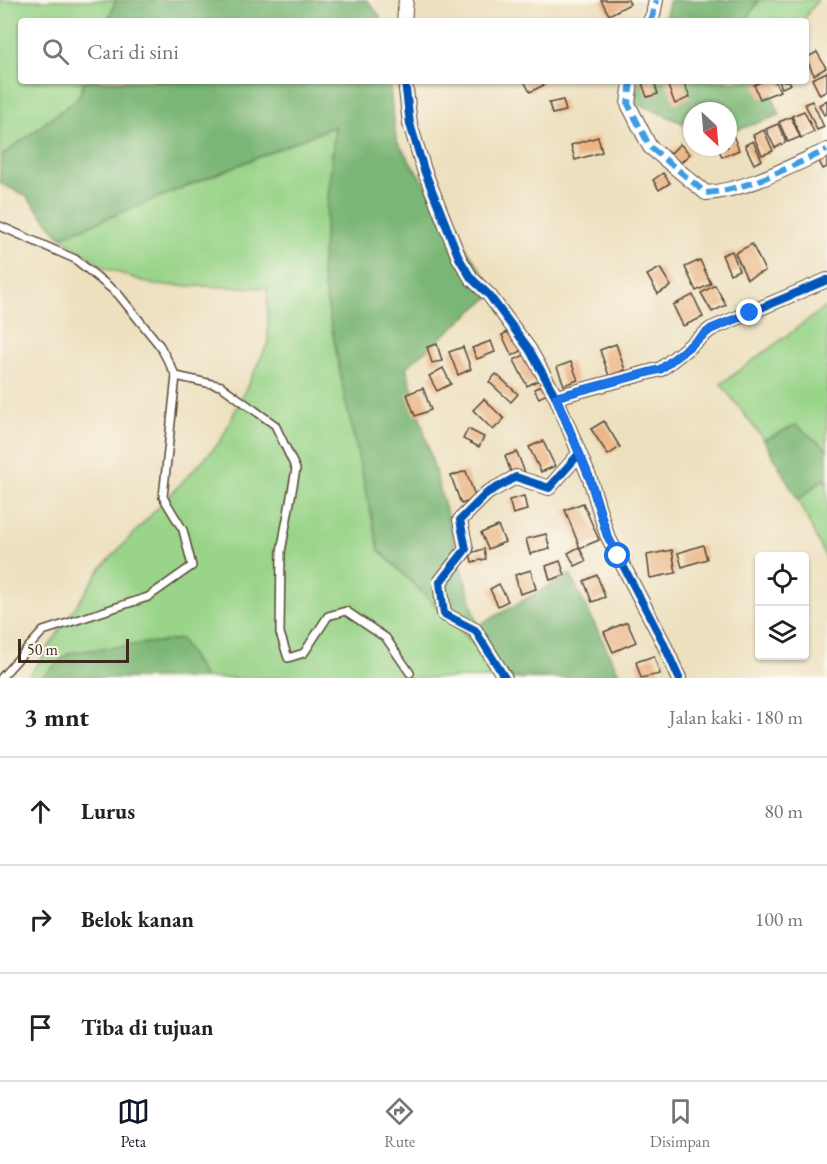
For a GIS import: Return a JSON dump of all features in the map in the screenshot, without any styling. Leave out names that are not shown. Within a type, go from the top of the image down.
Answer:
[{"type":"street","points":[[404,18],[406,0]]},
{"type":"street","points":[[652,18],[656,0]]},
{"type":"street","points":[[405,84],[410,124],[424,170],[459,258],[471,278],[489,295],[529,349],[556,397],[590,479],[607,535],[662,640],[679,678]]},
{"type":"street","points":[[631,84],[628,104],[650,147],[705,193],[724,192],[786,169],[827,150]]},
{"type":"street","points":[[556,397],[661,369],[711,329],[827,280]]},
{"type":"street","points":[[505,678],[475,630],[444,614],[440,582],[466,549],[460,520],[487,493],[516,477],[549,488],[579,454]]},
{"type":"lane","points":[[0,226],[75,259],[118,294],[160,346],[176,376],[163,497],[183,530],[192,566],[148,597],[43,631],[1,678]]},
{"type":"lane","points":[[176,376],[221,386],[274,425],[296,469],[281,552],[280,633],[288,658],[304,653],[328,616],[346,612],[386,638],[410,673]]},
{"type":"green space","points":[[0,0],[116,0],[109,18],[18,18],[18,84],[84,84],[78,98],[0,157]]},
{"type":"green space","points":[[116,0],[367,0],[380,18],[109,18]]},
{"type":"green space","points":[[670,0],[759,0],[748,18],[665,18]]},
{"type":"green space","points":[[759,0],[818,0],[804,18],[748,18]]},
{"type":"green space","points":[[84,84],[389,84],[396,140],[495,292],[406,367],[478,626],[570,574],[621,678],[502,678],[481,651],[379,550],[345,399],[321,271],[335,126],[61,237],[26,196],[0,183],[0,157],[78,98]]},
{"type":"green space","points":[[639,84],[767,84],[780,115],[737,130],[737,102],[683,102],[683,123],[632,101]]},
{"type":"green space","points":[[335,126],[321,271],[379,550],[481,651],[502,678],[205,678],[180,639],[69,653],[41,678],[28,678],[102,567],[220,442],[268,343],[267,288],[154,285],[105,268],[61,237]]},
{"type":"green space","points":[[827,306],[827,449],[796,425],[764,440],[721,384]]},
{"type":"green space","points":[[796,425],[827,449],[827,483],[823,479],[798,500],[764,440]]},
{"type":"green space","points":[[824,479],[827,483],[827,560],[798,500]]},
{"type":"green space","points":[[181,639],[205,678],[41,678],[69,653]]},
{"type":"building","points":[[601,0],[628,0],[630,4],[609,15]]},
{"type":"building","points":[[817,52],[826,68],[814,75],[809,64],[809,56]]},
{"type":"building","points":[[827,72],[827,91],[820,95],[812,79]]},
{"type":"building","points":[[526,84],[544,85],[530,92]]},
{"type":"building","points":[[642,84],[655,84],[658,94],[647,97]]},
{"type":"building","points":[[667,84],[684,84],[690,97],[675,104]]},
{"type":"building","points":[[776,84],[780,91],[760,99],[754,85]]},
{"type":"building","points":[[563,100],[566,111],[552,114],[549,103]]},
{"type":"building","points":[[827,100],[827,113],[824,115],[819,105]]},
{"type":"building","points":[[812,101],[824,127],[817,130],[805,104]]},
{"type":"building","points":[[804,111],[814,132],[801,138],[792,116]]},
{"type":"building","points":[[791,117],[800,137],[788,142],[779,122]]},
{"type":"building","points":[[778,124],[786,142],[775,148],[766,129]]},
{"type":"building","points":[[764,130],[773,151],[762,155],[753,135]]},
{"type":"building","points":[[598,137],[602,152],[575,160],[571,145]]},
{"type":"building","points":[[753,141],[762,160],[754,164],[745,145]]},
{"type":"building","points":[[680,144],[683,147],[683,156],[688,156],[678,165],[669,155]]},
{"type":"building","points":[[827,152],[827,167],[823,169],[817,157]]},
{"type":"building","points":[[663,173],[670,183],[659,190],[653,180]]},
{"type":"building","points":[[752,244],[765,271],[747,279],[735,253]]},
{"type":"building","points":[[732,251],[739,270],[730,274],[722,255]]},
{"type":"building","points":[[700,260],[711,284],[696,291],[685,267]]},
{"type":"building","points":[[660,268],[671,286],[658,294],[647,275]]},
{"type":"building","points":[[715,285],[726,305],[712,312],[701,293]]},
{"type":"building","points":[[693,295],[703,317],[683,326],[673,305]]},
{"type":"building","points":[[514,328],[525,349],[512,356],[502,335]]},
{"type":"building","points":[[491,341],[495,352],[477,359],[472,348]]},
{"type":"building","points":[[437,344],[442,361],[432,363],[427,347]]},
{"type":"building","points":[[616,344],[625,370],[609,376],[600,350]]},
{"type":"building","points":[[463,347],[471,369],[458,375],[449,352]]},
{"type":"building","points":[[528,353],[541,379],[527,386],[514,360]]},
{"type":"building","points":[[571,362],[578,380],[564,385],[557,367]]},
{"type":"building","points":[[443,368],[451,384],[437,391],[429,376]]},
{"type":"building","points":[[496,374],[518,394],[511,402],[489,382]]},
{"type":"building","points":[[545,384],[549,393],[539,398],[534,389]]},
{"type":"building","points":[[423,388],[431,410],[415,416],[407,394]]},
{"type":"building","points":[[484,399],[504,419],[493,430],[473,410]]},
{"type":"building","points":[[604,421],[620,447],[608,455],[591,429]]},
{"type":"building","points":[[468,429],[484,437],[479,447],[463,439]]},
{"type":"building","points":[[543,441],[555,466],[541,472],[529,447]]},
{"type":"building","points":[[517,452],[525,473],[513,478],[505,456]]},
{"type":"building","points":[[466,471],[476,499],[461,504],[451,476]]},
{"type":"building","points":[[524,496],[527,510],[513,514],[509,500]]},
{"type":"building","points":[[583,503],[599,540],[580,548],[565,510]]},
{"type":"building","points":[[498,526],[505,542],[488,549],[481,533]]},
{"type":"building","points":[[546,534],[550,549],[530,554],[526,539]]},
{"type":"building","points":[[703,545],[707,559],[682,567],[678,553]]},
{"type":"building","points":[[579,547],[586,561],[575,566],[568,553]]},
{"type":"building","points":[[484,549],[486,559],[472,562],[470,553]]},
{"type":"building","points":[[672,550],[676,573],[650,578],[647,555]]},
{"type":"building","points":[[560,561],[565,575],[550,580],[546,566]]},
{"type":"building","points":[[531,570],[536,589],[520,594],[515,575]]},
{"type":"building","points":[[597,575],[605,597],[592,602],[584,581]]},
{"type":"building","points":[[499,584],[508,601],[498,606],[490,589]]},
{"type":"building","points":[[627,622],[636,642],[613,652],[604,632]]},
{"type":"building","points":[[654,656],[660,674],[641,678],[636,662]]},
{"type":"marked path","points":[[652,18],[656,0]]},
{"type":"marked path","points":[[631,84],[628,104],[650,147],[706,193],[752,183],[827,150]]},
{"type":"cycle path","points":[[405,84],[410,124],[424,170],[459,258],[471,278],[489,295],[529,349],[556,397],[590,479],[607,535],[662,640],[679,678]]},
{"type":"cycle path","points":[[556,397],[661,369],[711,329],[827,280]]},
{"type":"cycle path","points":[[505,678],[475,630],[444,614],[440,582],[466,549],[460,520],[487,493],[516,477],[549,488],[579,454]]},
{"type":"route","points":[[618,556],[607,535],[590,479],[556,397],[661,369],[711,329],[750,313]]}]
